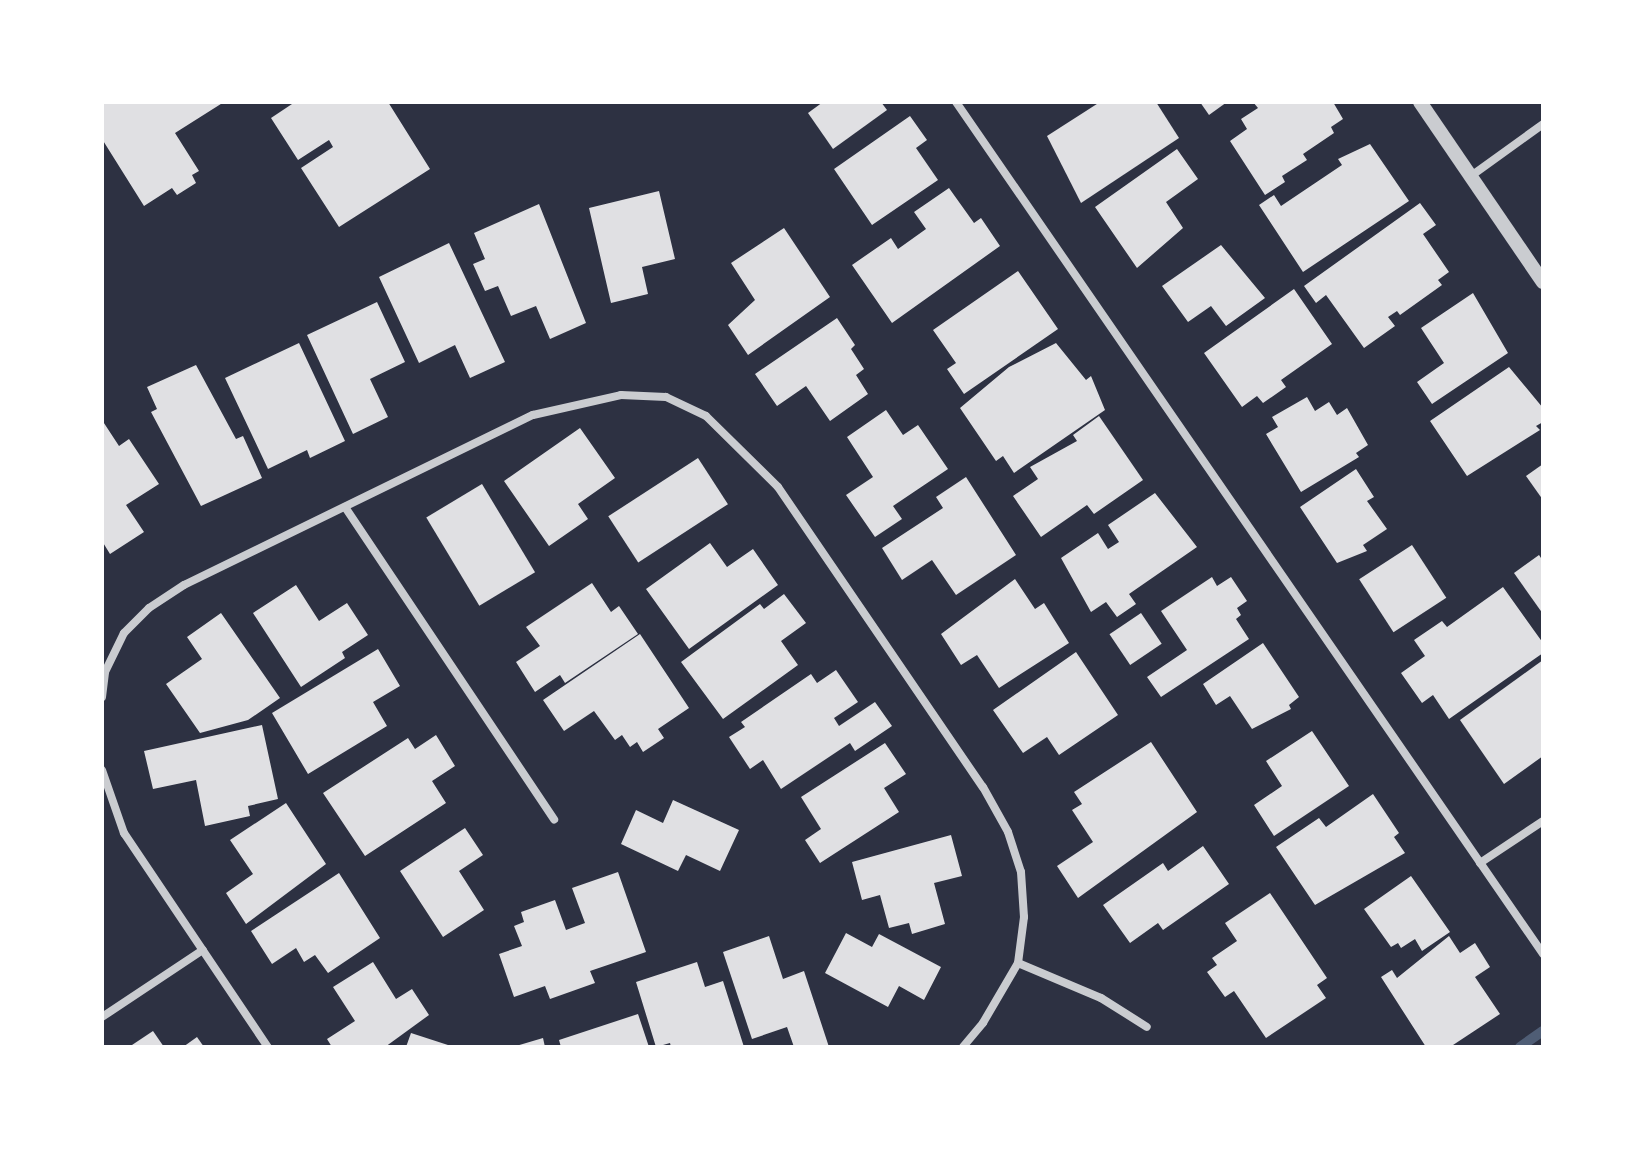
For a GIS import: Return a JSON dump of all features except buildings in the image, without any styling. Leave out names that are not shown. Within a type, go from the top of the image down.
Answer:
[{"type":"street","points":[[956,102],[1543,954]]},
{"type":"street","points":[[1420,102],[1543,282]]},
{"type":"street","points":[[1471,176],[1543,124]]},
{"type":"street","points":[[102,697],[105,672],[124,633],[149,608],[184,585],[533,415],[578,401],[666,397],[706,416],[778,487],[983,787],[1008,832],[1021,872],[1024,917],[1018,963],[963,1047]]},
{"type":"street","points":[[345,507],[554,819]]},
{"type":"street","points":[[102,770],[124,833],[268,1047]]},
{"type":"street","points":[[1480,863],[1543,821]]},
{"type":"street","points":[[102,1017],[203,950]]},
{"type":"street","points":[[1018,963],[1101,998],[1147,1027]]},
{"type":"waterway","points":[[1520,1047],[1543,1031]]}]
